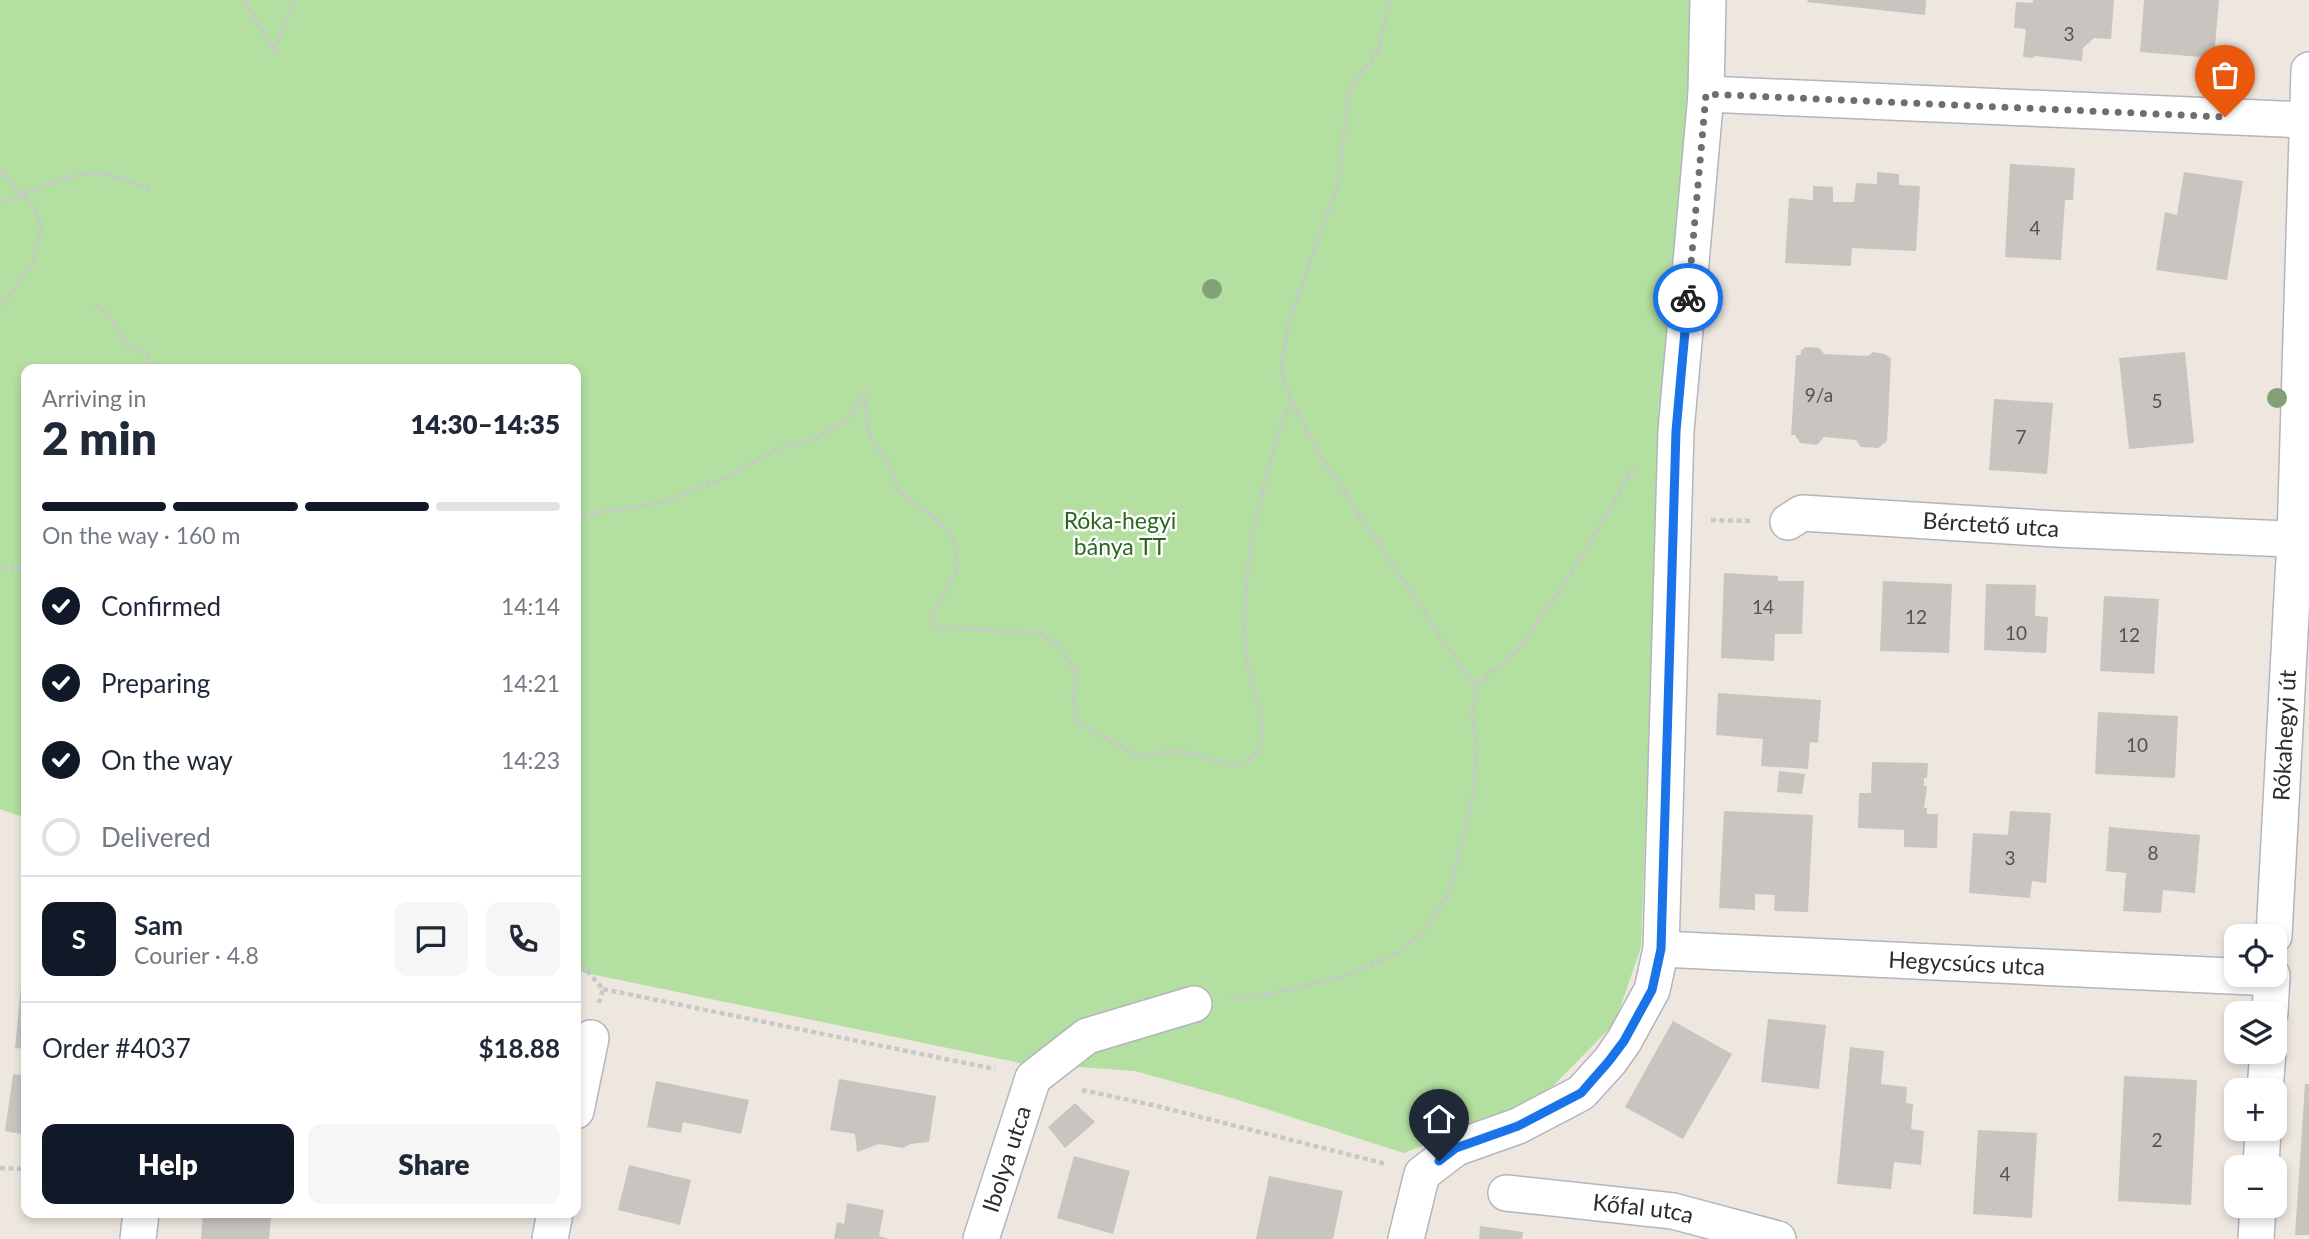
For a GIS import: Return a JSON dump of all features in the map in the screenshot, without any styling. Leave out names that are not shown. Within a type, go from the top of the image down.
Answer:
[{"type":"street","points":[[1406,1239],[1422,1174],[1456,1148],[1518,1126],[1581,1093],[1624,1041],[1652,990],[1661,949],[1676,431],[1706,94],[1708,0]]},
{"type":"street","name":"Rókahegyi út","points":[[2275,924],[2302,539],[2306,120],[2309,70]]},
{"type":"street","points":[[1706,94],[2306,120]]},
{"type":"street","name":"Bérctető utca","points":[[1788,522],[1802,513],[2056,529],[2302,539]]},
{"type":"street","name":"Hegycsúcs utca","points":[[1661,949],[2224,974]]},
{"type":"street","points":[[1033,1078],[1087,1036],[1194,1004]]},
{"type":"street","points":[[581,1085],[590,1038]]},
{"type":"street","name":"Ibolya utca","points":[[981,1239],[1033,1078]]},
{"type":"street","name":"Kőfal utca","points":[[1506,1193],[1673,1211],[1778,1239]]},
{"type":"street","points":[[138,1239],[140,1218]]},
{"type":"street","points":[[550,1239],[554,1218]]},
{"type":"street","points":[[2256,1239],[2257,1218]]},
{"type":"path","points":[[245,0],[274,51],[293,0]]},
{"type":"path","points":[[1389,0],[1379,49],[1349,91],[1337,186],[1289,320],[1281,371],[1292,403],[1323,460],[1470,681],[1477,685]]},
{"type":"path","points":[[0,173],[24,195],[39,216],[41,229],[33,262],[0,309]]},
{"type":"path","points":[[0,202],[54,182],[97,173],[150,189]]},
{"type":"path","points":[[94,305],[108,312],[127,345],[145,352],[152,364]]},
{"type":"path","points":[[581,520],[594,513],[664,502],[724,478],[775,450],[814,439],[849,419],[865,393],[869,432],[888,462],[898,490],[942,524],[954,542],[958,568],[931,617],[937,629],[961,628],[1041,634],[1061,647],[1076,673],[1073,700],[1078,724],[1141,757],[1165,752],[1185,752],[1230,765],[1247,761],[1260,746],[1262,718],[1247,665],[1245,620],[1249,553],[1284,415],[1292,403]]},
{"type":"path","points":[[1194,1004],[1264,995],[1346,976],[1393,955],[1423,933],[1448,894],[1474,790],[1477,748],[1472,714],[1477,685],[1518,650],[1574,569],[1650,442],[1663,432],[1676,431]]},
{"type":"path","points":[[1675,519],[1788,522]]},
{"type":"path","points":[[0,569],[21,569]]},
{"type":"path","points":[[581,964],[603,989],[962,1061],[1157,1105],[1422,1174]]},
{"type":"path","points":[[590,1038],[603,989]]},
{"type":"path","points":[[0,1168],[21,1169]]},
{"type":"green space","name":"Róka-hegyi bánya TT","points":[[0,0],[1699,0],[1659,475],[1641,947],[1615,1023],[1549,1090],[1496,1116],[1404,1153],[1232,1098],[1135,1071],[1020,1063],[581,972],[581,364],[21,364],[21,816],[0,809]]},
{"type":"building","points":[[1926,0],[1925,15],[1807,2]]},
{"type":"building","points":[[2033,0],[2114,0],[2111,39],[2094,38],[2083,48],[2082,61],[2023,57],[2026,29],[2014,28],[2016,2],[2033,3]]},
{"type":"building","points":[[2144,0],[2219,0],[2214,58],[2140,52]]},
{"type":"building","points":[[2010,164],[2075,168],[2073,200],[2065,200],[2061,260],[2005,257]]},
{"type":"building","points":[[1877,172],[1899,174],[1899,185],[1920,186],[1916,251],[1852,248],[1851,266],[1785,263],[1789,198],[1813,200],[1813,186],[1833,187],[1833,202],[1854,202],[1856,183],[1877,184]]},
{"type":"building","points":[[2184,172],[2243,181],[2227,280],[2156,270],[2165,212],[2177,215]]},
{"type":"building","points":[[1806,347],[1819,348],[1824,354],[1868,356],[1873,352],[1891,358],[1887,441],[1878,448],[1861,447],[1856,440],[1824,437],[1817,445],[1800,443],[1795,435],[1791,435],[1796,355],[1801,355],[1801,350]]},
{"type":"building","points":[[2185,352],[2194,443],[2129,449],[2119,358]]},
{"type":"building","points":[[1994,399],[2053,403],[2047,474],[1989,470]]},
{"type":"building","points":[[1724,573],[1778,576],[1778,581],[1804,581],[1802,634],[1775,634],[1774,661],[1721,658]]},
{"type":"building","points":[[1883,581],[1952,584],[1949,653],[1880,651]]},
{"type":"building","points":[[1986,584],[2036,585],[2035,616],[2048,617],[2046,653],[1984,650]]},
{"type":"building","points":[[2104,596],[2159,599],[2154,674],[2100,671]]},
{"type":"building","points":[[1718,693],[1821,700],[1818,743],[1810,742],[1808,769],[1761,766],[1763,739],[1716,735]]},
{"type":"building","points":[[2098,712],[2178,716],[2175,778],[2095,774]]},
{"type":"building","points":[[1872,762],[1928,763],[1927,778],[1924,778],[1924,786],[1927,786],[1924,808],[1927,808],[1927,814],[1938,814],[1937,848],[1904,847],[1904,830],[1858,828],[1859,793],[1871,793]]},
{"type":"building","points":[[1779,771],[1805,774],[1802,794],[1777,792]]},
{"type":"building","points":[[1724,811],[1813,815],[1808,912],[1774,911],[1775,895],[1755,894],[1755,910],[1719,908]]},
{"type":"building","points":[[2010,811],[2051,813],[2046,883],[2032,881],[2030,898],[1969,893],[1973,833],[2008,835]]},
{"type":"building","points":[[2109,827],[2200,835],[2195,893],[2163,890],[2161,913],[2123,911],[2126,873],[2106,871]]},
{"type":"building","points":[[21,986],[21,1049],[15,1048]]},
{"type":"building","points":[[1768,1019],[1826,1025],[1819,1089],[1761,1082]]},
{"type":"building","points":[[1673,1021],[1732,1054],[1683,1139],[1625,1107]]},
{"type":"building","points":[[1850,1047],[1884,1051],[1881,1084],[1907,1087],[1906,1103],[1913,1104],[1911,1129],[1924,1131],[1921,1165],[1894,1162],[1891,1189],[1837,1184]]},
{"type":"building","points":[[13,1074],[21,1075],[21,1134],[5,1131]]},
{"type":"building","points":[[2124,1076],[2197,1080],[2191,1205],[2118,1201]]},
{"type":"building","points":[[839,1079],[936,1096],[929,1142],[910,1144],[903,1148],[879,1144],[857,1152],[855,1134],[830,1130]]},
{"type":"building","points":[[656,1081],[749,1100],[741,1134],[683,1122],[681,1133],[647,1127]]},
{"type":"building","points":[[2305,1084],[2309,1084],[2309,1235],[2295,1235]]},
{"type":"building","points":[[1075,1103],[1095,1122],[1065,1148],[1048,1127]]},
{"type":"building","points":[[1978,1130],[2037,1133],[2032,1218],[1973,1214]]},
{"type":"building","points":[[1074,1156],[1130,1171],[1113,1234],[1057,1218]]},
{"type":"building","points":[[629,1165],[691,1180],[680,1225],[618,1210]]},
{"type":"building","points":[[1269,1176],[1343,1191],[1333,1239],[1256,1239]]},
{"type":"building","points":[[847,1203],[884,1210],[879,1236],[889,1239],[834,1239],[837,1222],[844,1224]]},
{"type":"building","points":[[203,1218],[271,1218],[269,1239],[201,1239]]},
{"type":"building","points":[[1480,1226],[1523,1232],[1522,1239],[1479,1239]]},
{"type":"way so far","points":[[1688,298],[1706,94],[2225,117]]},
{"type":"route","points":[[1439,1161],[1456,1148],[1518,1126],[1581,1093],[1624,1041],[1652,990],[1661,949],[1676,431],[1688,298]]}]
